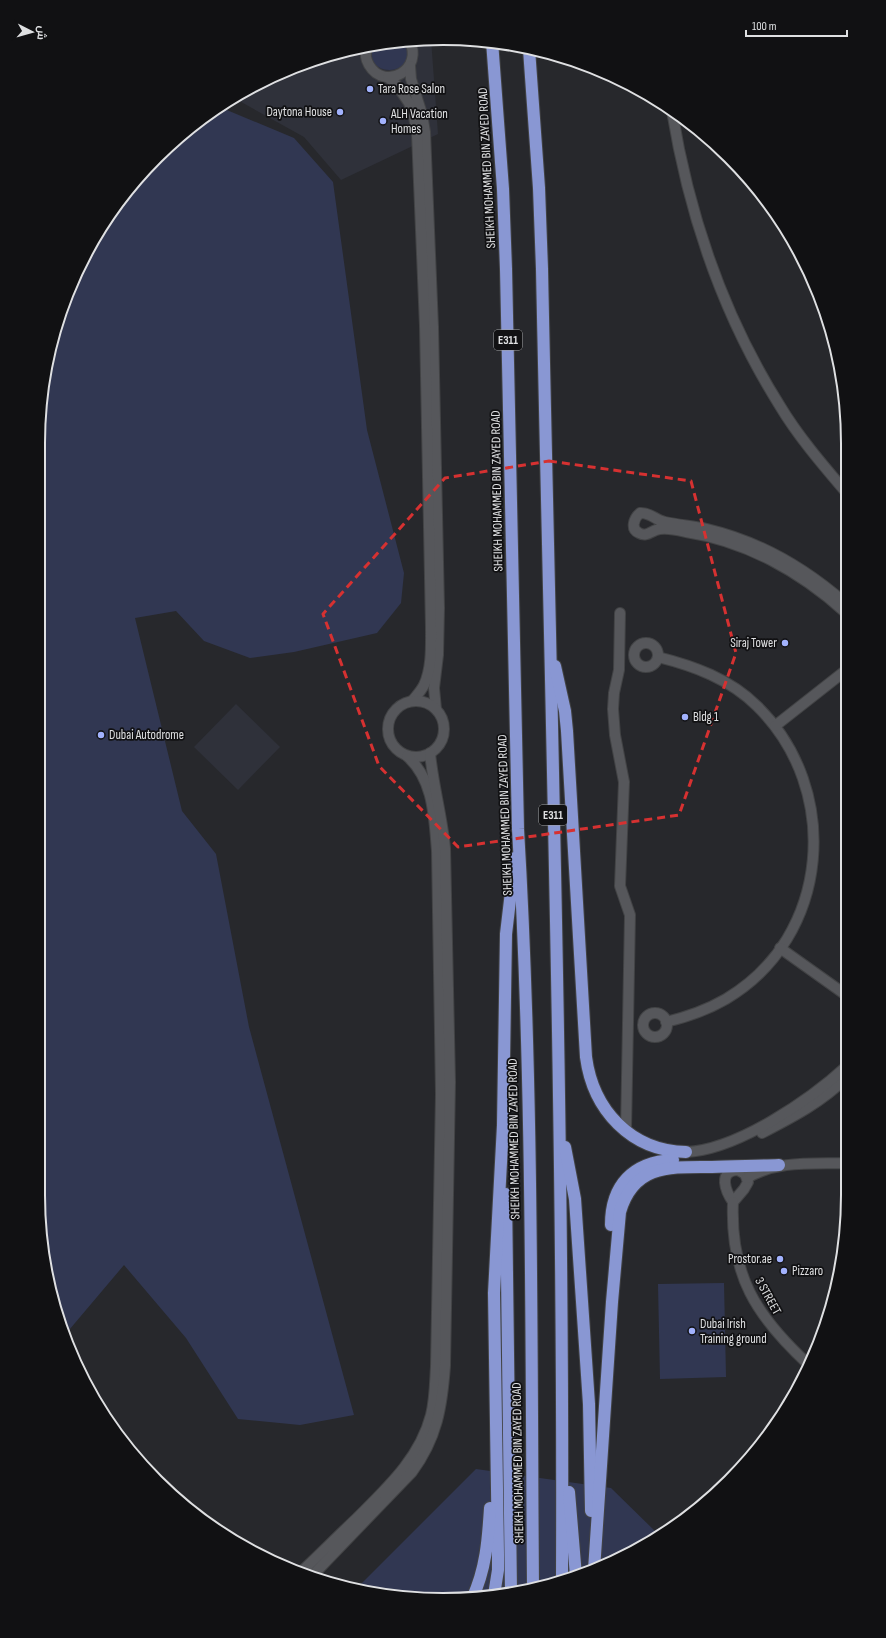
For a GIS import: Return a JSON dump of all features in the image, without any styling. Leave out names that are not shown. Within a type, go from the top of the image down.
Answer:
[{"type":"highway","name":"SHEIKH MOHAMMED BIN ZAYED ROAD","points":[[493,48],[503,189],[506,270],[518,829],[524,919],[528,1121],[533,1582]]},
{"type":"highway","name":"E311","points":[[529,55],[539,188],[542,269],[560,1124],[562,1575]]},
{"type":"highway","points":[[549,641],[567,722],[588,1069],[591,1081],[601,1103],[616,1122],[626,1131],[634,1137],[654,1147],[687,1156]]},
{"type":"highway","points":[[495,1590],[498,1570],[495,1278],[503,1125],[506,928],[518,829]]},
{"type":"highway","points":[[560,1124],[576,1199],[589,1404],[591,1536],[593,1564]]},
{"type":"highway","points":[[503,1125],[507,1230],[511,1587]]},
{"type":"highway","points":[[612,1302],[610,1273],[611,1218],[617,1193],[632,1173],[647,1164],[687,1156]]},
{"type":"highway","points":[[594,1563],[612,1302],[620,1212],[623,1201],[635,1183],[653,1171],[664,1168],[779,1165]]},
{"type":"highway","points":[[475,1592],[481,1577],[487,1550],[495,1389]]},
{"type":"highway","points":[[562,1425],[575,1570]]},
{"type":"street","points":[[407,756],[416,757],[430,753],[439,744],[444,733],[444,724],[436,709],[434,688],[440,613],[429,203],[424,123],[420,105],[411,79],[410,66],[414,53],[411,46]]},
{"type":"street","points":[[366,53],[366,58],[372,69],[376,73],[388,77],[398,76],[410,66]]},
{"type":"street","points":[[305,1568],[390,1485],[415,1452],[431,1415],[436,1358],[441,1094],[437,851],[434,816],[430,794],[418,767],[407,756],[396,750],[391,743],[387,726],[389,718],[399,706],[413,700],[421,691],[426,680],[430,655],[431,628],[425,326],[421,205],[417,134],[414,117],[406,97],[388,77]]},
{"type":"street","points":[[674,119],[693,208],[718,282],[732,314],[780,407],[822,463],[841,485]]},
{"type":"street","points":[[841,600],[818,580],[793,564],[738,538],[707,529],[663,522],[644,513],[640,513],[634,521],[636,531],[640,534],[645,535],[662,529],[678,530],[713,537],[747,549],[777,563],[806,580],[841,609]]},
{"type":"street","points":[[620,613],[619,670],[612,709],[615,735],[624,782],[620,886],[630,915],[626,1131]]},
{"type":"street","points":[[658,657],[685,663],[711,674],[736,689],[751,701],[775,726],[794,754],[806,786],[813,819],[814,853],[809,887],[797,919],[780,948],[752,979],[726,998],[705,1010],[666,1022]]},
{"type":"street","points":[[775,726],[841,674]]},
{"type":"street","points":[[413,700],[426,702],[436,709]]},
{"type":"street","points":[[315,1572],[397,1489],[415,1468],[424,1455],[433,1437],[442,1402],[445,1366],[449,1045],[444,843],[441,814],[432,777],[430,753]]},
{"type":"street","points":[[780,948],[841,991]]},
{"type":"street","points":[[687,1156],[739,1138],[812,1096],[841,1071]]},
{"type":"street","points":[[687,1156],[718,1153],[747,1142],[812,1106],[841,1083]]},
{"type":"street","points":[[733,1202],[747,1186],[747,1178],[779,1165],[841,1164]]},
{"type":"street","name":"3 STREET","points":[[747,1178],[745,1174],[738,1170],[728,1175],[725,1179],[725,1187],[733,1202],[733,1230],[740,1267],[756,1306],[775,1332],[805,1361]]},
{"type":"highlighted area","points":[[549,461],[691,481],[736,653],[679,815],[458,847],[379,766],[323,614],[445,478]]},
{"type":"shaded area","points":[[431,45],[438,134],[341,180],[304,137],[239,101],[267,86],[315,66],[391,48]]},
{"type":"shaded area","points":[[405,47],[408,53],[406,61],[400,67],[392,70],[383,69],[376,65],[372,57],[372,52],[391,48]]},
{"type":"shaded area","name":"Dubai Autodrome","points":[[226,110],[294,138],[333,182],[367,430],[404,573],[401,603],[377,633],[294,652],[250,658],[204,641],[176,611],[135,618],[182,811],[216,854],[249,1027],[354,1415],[300,1425],[238,1419],[186,1338],[124,1265],[69,1330],[59,1298],[48,1247],[45,1195],[45,443],[48,391],[66,315],[75,291],[98,244],[127,201],[162,162],[201,127]]},
{"type":"shaded area","points":[[236,704],[280,747],[238,790],[194,747]]},
{"type":"shaded area","name":"Dubai Irish Training ground","points":[[724,1283],[726,1377],[660,1379],[658,1284]]},
{"type":"shaded area","points":[[476,1469],[611,1488],[655,1531],[619,1552],[571,1572],[495,1590],[443,1593],[417,1592],[391,1590],[361,1584]]},
{"type":"place","name":"Tara Rose Salon","points":[[370,89]]},
{"type":"place","name":"Daytona House","points":[[340,112]]},
{"type":"place","name":"ALH Vacation Homes","points":[[383,121]]},
{"type":"place","name":"Siraj Tower","points":[[785,643]]},
{"type":"place","name":"Bldg 1","points":[[685,717]]},
{"type":"place","name":"Dubai Autodrome","points":[[101,735]]},
{"type":"place","name":"Prostor.ae","points":[[780,1259]]},
{"type":"place","name":"Pizzaro","points":[[784,1271]]},
{"type":"place","name":"Dubai Irish Training ground","points":[[692,1331]]}]
